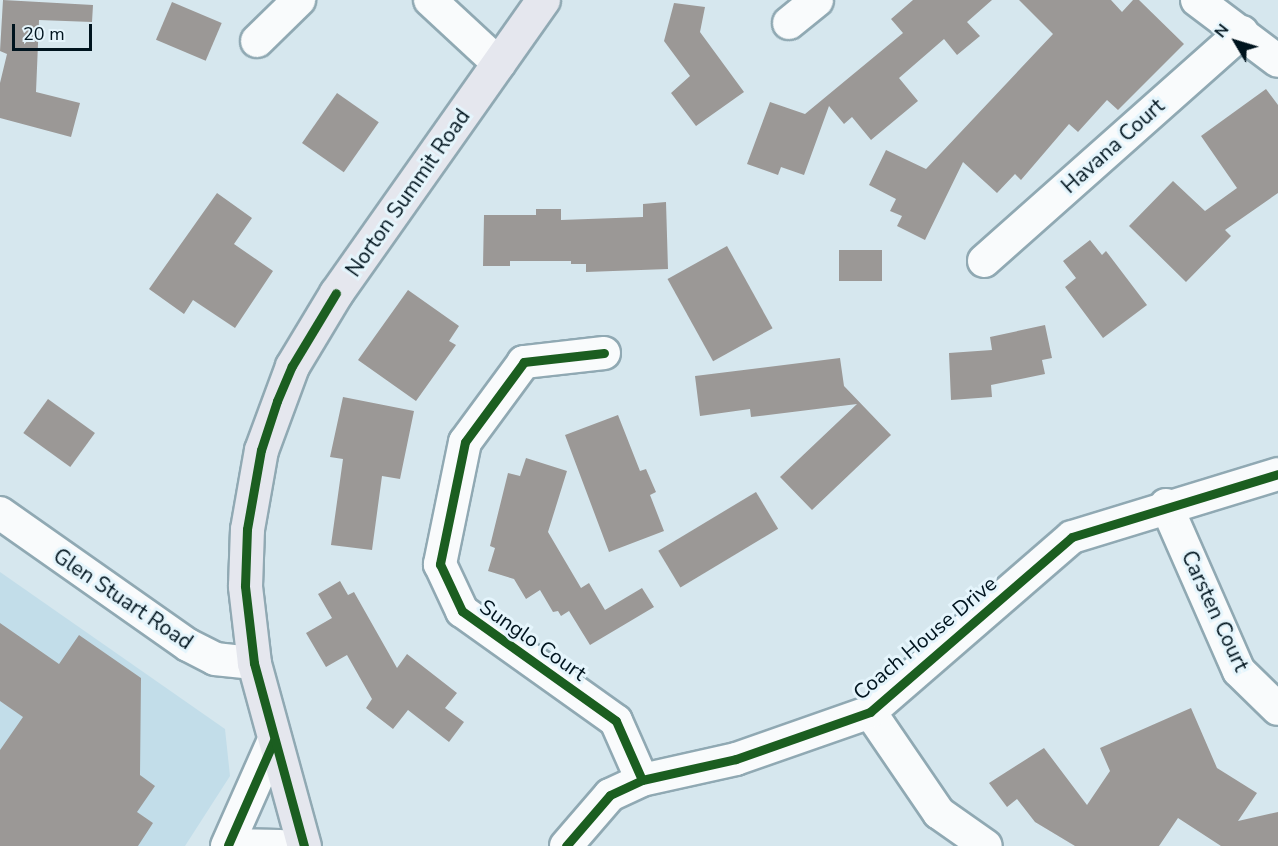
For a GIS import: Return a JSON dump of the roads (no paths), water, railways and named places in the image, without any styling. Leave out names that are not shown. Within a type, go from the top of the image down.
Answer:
[{"type":"main road","name":"Norton Summit Road","points":[[303,846],[254,663],[245,586],[247,530],[261,450],[277,401],[292,366],[336,293],[543,0]]},
{"type":"street","points":[[257,41],[299,0]]},
{"type":"street","points":[[430,0],[499,64]]},
{"type":"street","points":[[789,23],[817,0]]},
{"type":"street","points":[[1197,0],[1278,61]]},
{"type":"street","name":"Havana Court","points":[[984,261],[1242,32]]},
{"type":"street","name":"Sunglo Court","points":[[604,353],[524,362],[465,442],[440,564],[462,611],[616,721],[642,780]]},
{"type":"street","name":"Coach House Drive","points":[[566,846],[610,795],[642,780],[736,759],[870,712],[1072,537],[1166,505],[1278,474]]},
{"type":"street","name":"Carsten Court","points":[[1166,505],[1239,671],[1278,709]]},
{"type":"street","name":"Glen Stuart Road","points":[[0,513],[188,645],[215,659],[254,663]]},
{"type":"street","points":[[870,712],[939,813],[986,846]]},
{"type":"street","points":[[274,740],[227,846],[280,846]]}]
